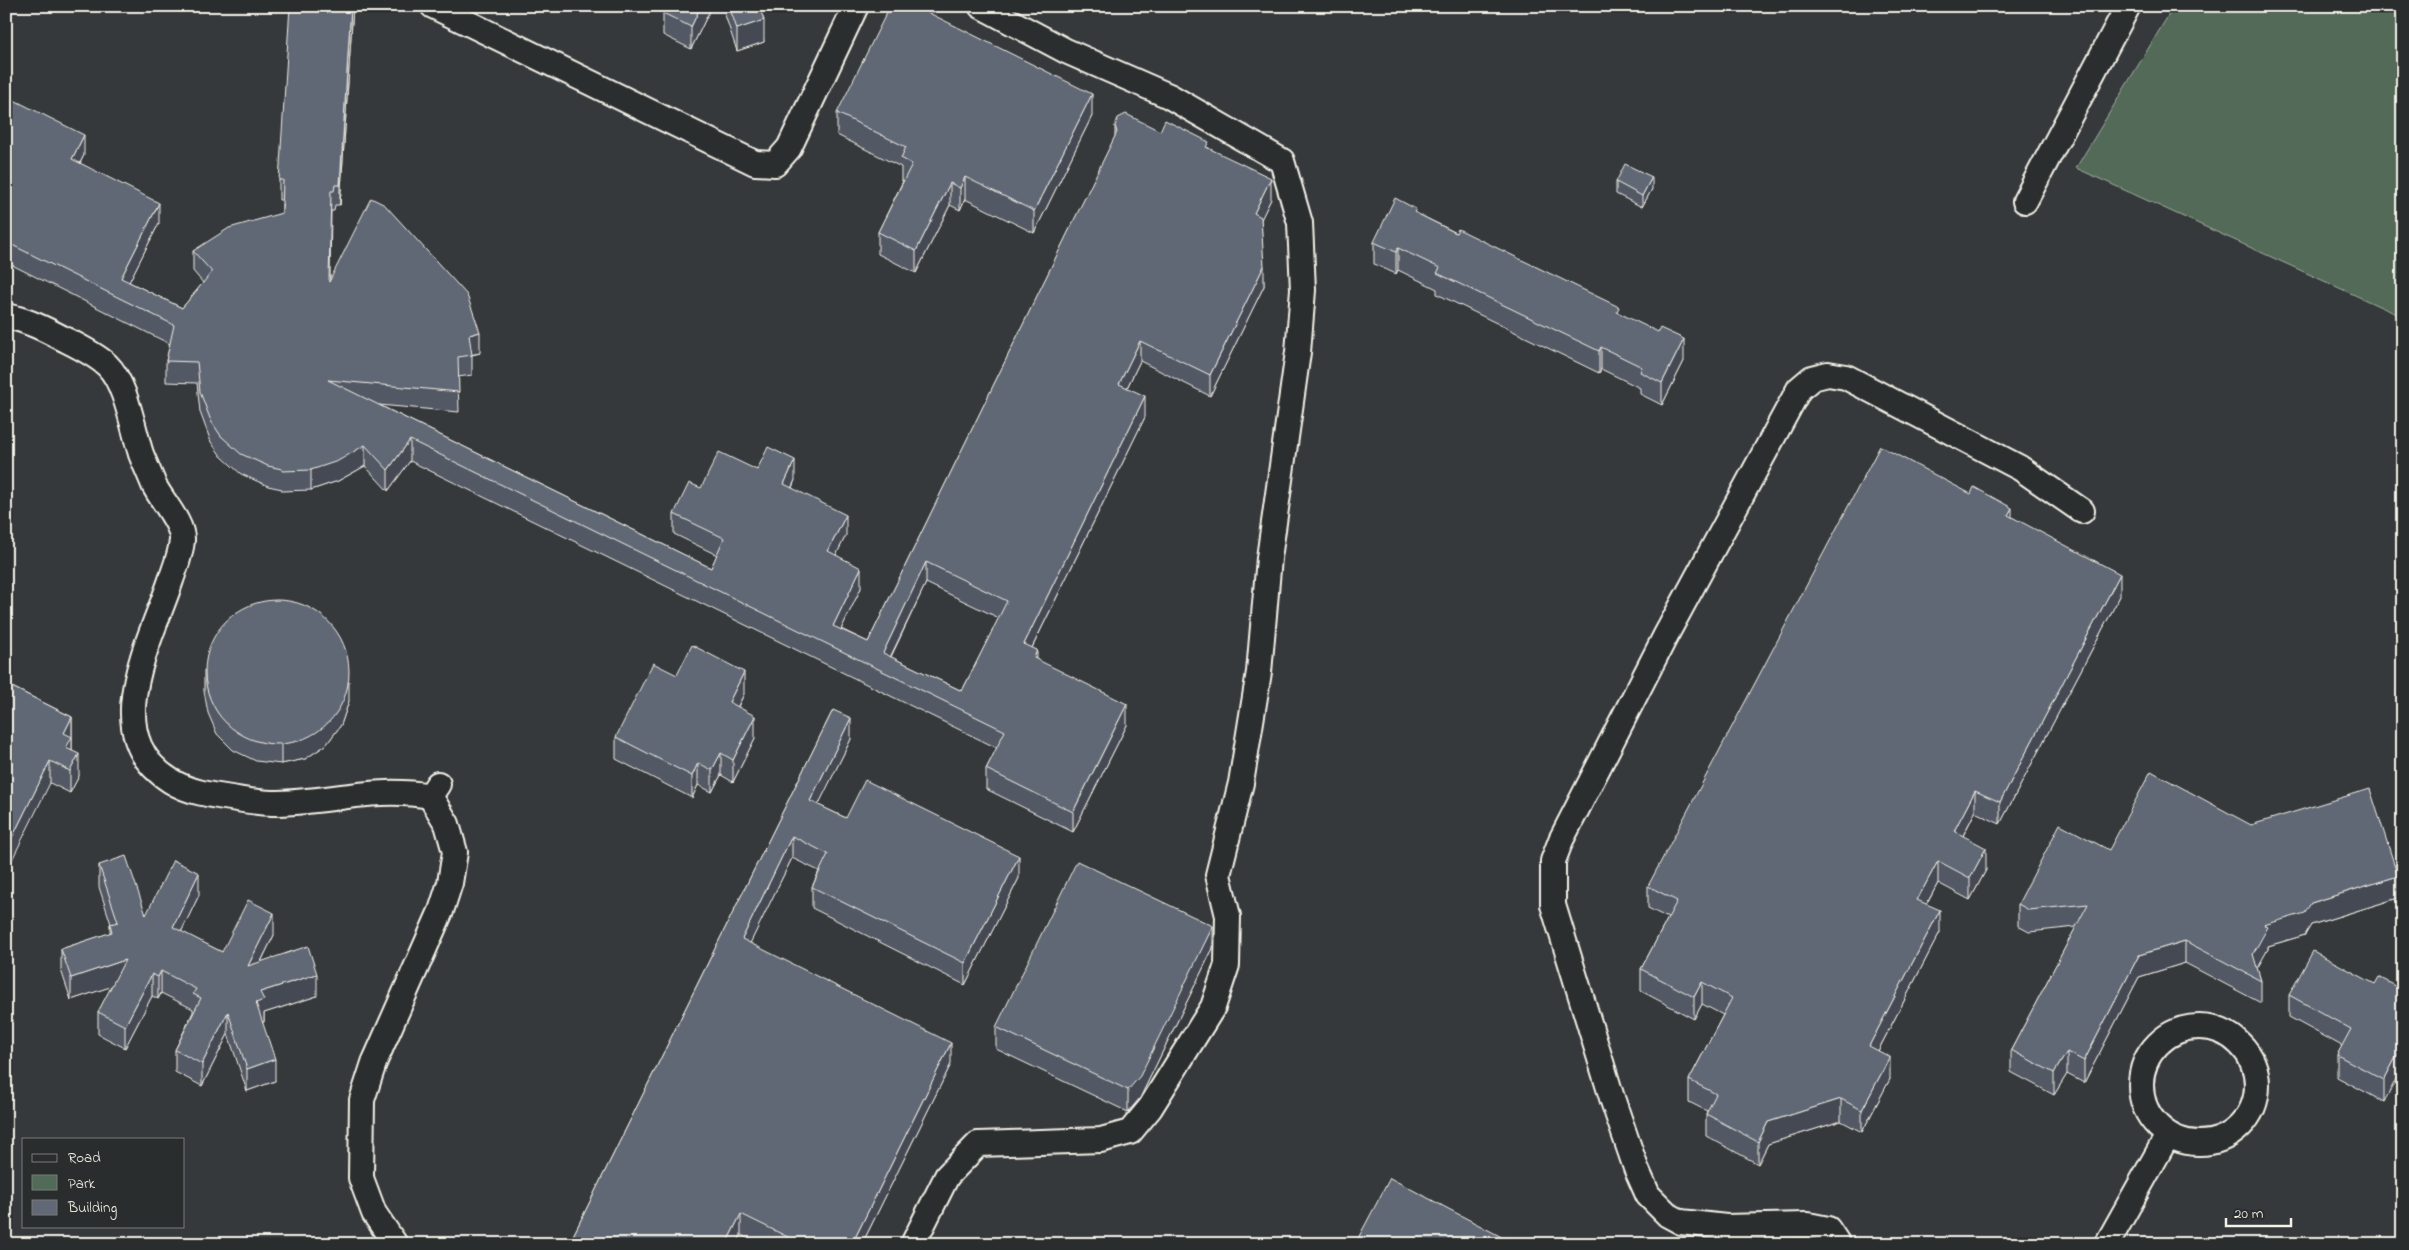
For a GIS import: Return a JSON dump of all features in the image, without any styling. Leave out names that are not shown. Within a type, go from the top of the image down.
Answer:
[{"type":"lane","points":[[432,6],[755,163],[775,164],[789,148],[856,6]]},
{"type":"lane","points":[[913,1244],[947,1176],[978,1144],[1102,1140],[1130,1132],[1150,1108],[1213,1007],[1227,965],[1228,916],[1218,875],[1241,783],[1259,672],[1269,558],[1298,352],[1303,290],[1300,222],[1282,161],[1169,96],[1066,51],[981,6]]},
{"type":"lane","points":[[2025,201],[2128,6]]},
{"type":"lane","points":[[6,316],[24,319],[81,348],[108,366],[124,394],[142,454],[156,488],[174,518],[182,539],[174,570],[146,649],[134,695],[132,718],[137,745],[153,768],[172,782],[194,792],[271,803],[325,799],[366,792],[434,790],[455,852],[450,882],[426,947],[374,1064],[362,1100],[361,1178],[374,1213],[395,1244]]},
{"type":"lane","points":[[1838,1244],[1828,1229],[1808,1225],[1726,1227],[1681,1222],[1668,1215],[1648,1195],[1636,1168],[1612,1098],[1553,905],[1553,861],[1662,644],[1768,444],[1799,389],[1812,378],[1828,374],[1846,377],[2020,468],[2082,511]]},
{"type":"lane","points":[[2197,1027],[2215,1029],[2232,1037],[2245,1050],[2255,1068],[2257,1088],[2253,1108],[2242,1125],[2226,1137],[2207,1144],[2186,1143],[2168,1135],[2154,1123],[2144,1107],[2140,1089],[2142,1070],[2150,1054],[2162,1040],[2178,1031],[2197,1027]]},
{"type":"lane","points":[[2107,1244],[2168,1135]]},
{"type":"green space","points":[[2174,6],[2403,6],[2403,317],[2076,168]]},
{"type":"building","points":[[290,6],[351,6],[340,185],[335,185],[334,191],[331,191],[329,282],[371,198],[385,205],[467,295],[480,332],[469,335],[472,355],[458,357],[459,392],[328,380],[711,568],[724,538],[674,514],[689,483],[701,488],[719,452],[757,470],[768,447],[795,460],[784,484],[846,515],[828,551],[861,568],[833,626],[868,642],[1117,132],[1115,126],[1118,118],[1126,114],[1160,131],[1165,120],[1209,142],[1206,147],[1271,178],[1254,213],[1261,217],[1264,266],[1210,375],[1140,341],[1119,384],[1145,396],[1024,644],[1037,650],[1034,658],[1127,704],[1073,812],[986,769],[1005,731],[410,440],[388,470],[365,445],[338,461],[311,470],[282,471],[282,469],[268,466],[241,454],[221,436],[211,421],[200,392],[197,362],[166,361],[174,325],[6,242],[6,96],[84,135],[72,159],[159,203],[121,278],[182,308],[212,272],[193,251],[229,228],[282,213],[283,180],[279,180]],"holes":[[[926,562],[1007,601],[962,691],[883,653]]]},
{"type":"building","points":[[666,6],[701,6],[691,27],[663,13]]},
{"type":"building","points":[[729,6],[759,6],[764,20],[737,29]]},
{"type":"building","points":[[890,6],[915,6],[1092,94],[1034,211],[965,177],[960,188],[950,183],[916,251],[878,232],[912,164],[901,158],[906,147],[837,113]]},
{"type":"building","points":[[1625,164],[1652,177],[1642,196],[1616,182]]},
{"type":"building","points":[[1395,198],[1416,209],[1414,212],[1456,233],[1458,229],[1619,307],[1617,312],[1658,332],[1660,328],[1684,339],[1662,383],[1640,372],[1642,367],[1601,347],[1599,351],[1437,273],[1440,268],[1398,248],[1396,252],[1374,242]]},
{"type":"building","points":[[1880,446],[1971,494],[1974,487],[2012,508],[2008,515],[2120,574],[2000,802],[1975,791],[1954,831],[1986,848],[1970,878],[1938,861],[1917,900],[1940,910],[1869,1046],[1890,1057],[1862,1110],[1841,1099],[1768,1122],[1758,1142],[1706,1114],[1716,1094],[1689,1080],[1732,998],[1702,982],[1694,997],[1641,969],[1677,901],[1648,886]]},
{"type":"building","points":[[277,600],[304,606],[317,612],[328,621],[337,632],[343,645],[349,672],[343,699],[337,712],[328,723],[317,732],[304,738],[277,744],[250,738],[237,732],[226,723],[217,712],[211,699],[205,672],[211,645],[217,632],[226,621],[237,612],[250,606]]},
{"type":"building","points":[[692,645],[744,672],[729,702],[755,716],[733,760],[721,753],[712,770],[698,763],[692,776],[616,737],[653,663],[677,675]]},
{"type":"building","points":[[6,684],[72,717],[64,733],[72,737],[66,748],[79,754],[70,771],[50,761],[6,850]]},
{"type":"building","points":[[833,710],[851,718],[810,801],[846,818],[865,780],[1019,856],[965,963],[812,887],[828,854],[792,836],[742,939],[951,1043],[852,1244],[802,1244],[741,1214],[726,1244],[569,1244]]},
{"type":"building","points":[[2151,771],[2251,825],[2370,789],[2398,876],[2311,903],[2305,913],[2264,925],[2268,927],[2253,954],[2261,981],[2185,941],[2139,955],[2084,1061],[2067,1052],[2054,1073],[2011,1050],[2088,904],[2029,910],[2018,904],[2060,824],[2109,850]]},
{"type":"building","points":[[126,856],[146,915],[173,860],[199,873],[173,927],[222,952],[248,900],[274,913],[248,966],[308,946],[317,974],[260,992],[264,1000],[256,1003],[275,1059],[247,1069],[228,1012],[202,1064],[175,1050],[201,998],[193,994],[196,989],[161,971],[158,977],[152,974],[125,1026],[98,1012],[125,960],[71,978],[61,949],[112,932],[110,924],[118,922],[99,865]]},
{"type":"building","points":[[1077,861],[1213,926],[1140,1076],[1128,1090],[996,1027]]},
{"type":"building","points":[[2313,951],[2375,984],[2379,977],[2403,990],[2403,1044],[2384,1080],[2337,1055],[2351,1029],[2289,995]]},
{"type":"building","points":[[1390,1178],[1511,1242],[1510,1244],[1355,1244]]}]
